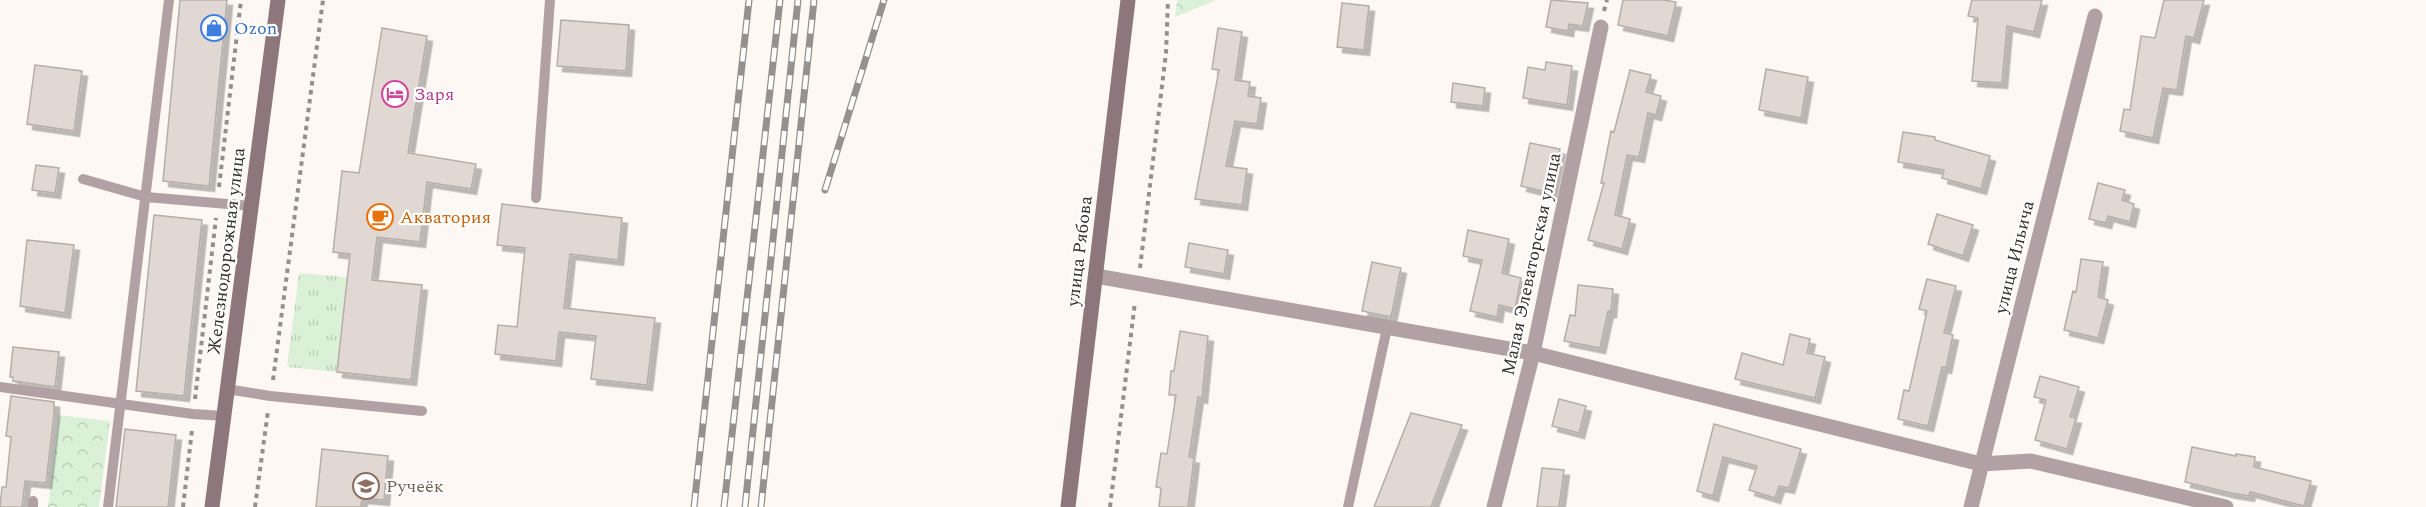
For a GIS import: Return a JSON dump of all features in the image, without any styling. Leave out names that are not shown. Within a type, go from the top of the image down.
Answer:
[{"type":"street","name":"Железнодорожная улица","points":[[212,507],[278,0]]},
{"type":"street","name":"улица Рябова","points":[[1068,507],[1128,0]]},
{"type":"street","name":"улица Ильича","points":[[1971,507],[2095,16]]},
{"type":"street","name":"Малая Элеваторская улица","points":[[1494,507],[1533,353],[1601,27]]},
{"type":"street","points":[[1096,276],[1533,353],[1981,464],[2031,461],[2226,507]]},
{"type":"lane","points":[[108,507],[170,0]]},
{"type":"lane","points":[[536,198],[550,0]]},
{"type":"lane","points":[[83,178],[146,197],[251,206]]},
{"type":"lane","points":[[1348,507],[1387,328]]},
{"type":"lane","points":[[0,387],[193,414],[224,416]]},
{"type":"lane","points":[[227,389],[270,396],[422,411]]},
{"type":"path","points":[[183,507],[241,0]]},
{"type":"path","points":[[255,507],[323,0]]},
{"type":"path","points":[[1110,507],[1166,53],[1168,0]]},
{"type":"green space","points":[[1177,0],[1216,0],[1175,17]]},
{"type":"green space","points":[[299,273],[347,277],[337,372],[287,367]]},
{"type":"green space","points":[[59,415],[110,421],[99,507],[48,507]]},
{"type":"building","points":[[180,0],[227,0],[209,186],[163,181]]},
{"type":"building","points":[[1551,0],[1588,3],[1583,26],[1569,24],[1568,31],[1546,27]]},
{"type":"building","points":[[1623,0],[1676,2],[1668,36],[1618,25]]},
{"type":"building","points":[[1972,0],[2042,0],[2034,32],[2007,26],[2002,83],[1972,81],[1978,18],[1968,16]]},
{"type":"building","points":[[2164,0],[2204,0],[2194,38],[2186,36],[2177,90],[2163,88],[2153,138],[2120,131],[2124,109],[2130,110],[2141,36],[2155,38]]},
{"type":"building","points":[[1342,3],[1369,6],[1364,50],[1337,47]]},
{"type":"building","points":[[561,20],[629,25],[626,71],[557,66]]},
{"type":"building","points":[[382,28],[427,36],[408,153],[476,164],[471,189],[427,182],[420,242],[377,237],[372,280],[422,285],[411,380],[337,372],[350,254],[333,252],[342,171],[359,173]]},
{"type":"building","points":[[1218,28],[1242,32],[1235,80],[1250,82],[1248,96],[1261,98],[1257,124],[1235,121],[1226,166],[1247,169],[1242,205],[1195,199],[1219,70],[1212,69]]},
{"type":"building","points":[[1546,62],[1572,66],[1567,105],[1523,98],[1528,67],[1545,70]]},
{"type":"building","points":[[35,65],[82,71],[74,131],[27,124]]},
{"type":"building","points":[[1766,69],[1808,77],[1801,118],[1759,110]]},
{"type":"building","points":[[1630,70],[1651,75],[1646,92],[1661,96],[1656,115],[1648,113],[1639,157],[1627,155],[1615,215],[1630,219],[1622,249],[1588,240],[1604,183],[1601,183],[1611,131],[1614,132]]},
{"type":"building","points":[[1453,83],[1485,88],[1483,106],[1451,102]]},
{"type":"building","points":[[1903,132],[1935,137],[1935,140],[1990,156],[1981,189],[1942,178],[1944,170],[1898,162]]},
{"type":"building","points":[[1530,143],[1560,149],[1551,193],[1521,186]]},
{"type":"building","points":[[36,165],[59,168],[55,193],[32,190]]},
{"type":"building","points":[[2098,183],[2125,190],[2122,200],[2134,204],[2130,222],[2108,216],[2106,223],[2089,219]]},
{"type":"building","points":[[502,204],[622,218],[618,260],[570,254],[564,308],[655,318],[647,385],[591,379],[596,336],[559,332],[556,361],[495,354],[498,325],[517,327],[525,248],[497,245]]},
{"type":"building","points":[[1937,214],[1973,225],[1963,256],[1928,244]]},
{"type":"building","points":[[154,215],[202,220],[184,396],[136,391]]},
{"type":"building","points":[[1468,230],[1509,239],[1502,273],[1521,278],[1515,309],[1499,305],[1497,317],[1470,311],[1482,260],[1463,256]]},
{"type":"building","points":[[27,240],[74,245],[65,313],[20,306]]},
{"type":"building","points":[[1189,243],[1228,250],[1224,274],[1185,267]]},
{"type":"building","points":[[2081,259],[2103,262],[2098,297],[2108,300],[2098,338],[2064,330],[2073,291],[2076,292]]},
{"type":"building","points":[[1372,262],[1401,268],[1391,317],[1362,311]]},
{"type":"building","points":[[1927,279],[1956,286],[1944,333],[1953,335],[1946,368],[1942,367],[1928,426],[1898,419],[1904,390],[1909,391],[1927,311],[1919,309]]},
{"type":"building","points":[[1578,285],[1613,289],[1611,312],[1608,311],[1600,348],[1564,341],[1570,315],[1575,316]]},
{"type":"building","points":[[1180,331],[1208,336],[1202,398],[1198,397],[1189,457],[1194,458],[1188,507],[1159,507],[1161,488],[1156,487],[1161,453],[1167,454],[1176,395],[1169,395],[1171,371],[1174,371]]},
{"type":"building","points":[[1790,334],[1810,339],[1807,353],[1825,357],[1815,398],[1735,379],[1742,353],[1783,365]]},
{"type":"building","points":[[13,347],[59,352],[55,387],[13,381],[13,377],[10,377]]},
{"type":"building","points":[[2040,376],[2079,387],[2070,417],[2076,418],[2067,449],[2035,440],[2046,400],[2034,397]]},
{"type":"building","points":[[11,396],[54,402],[54,414],[46,483],[25,481],[22,507],[0,507],[2,487],[6,487],[11,437],[6,436]]},
{"type":"building","points":[[1559,399],[1586,406],[1579,433],[1552,426]]},
{"type":"building","points":[[1411,413],[1462,425],[1431,507],[1374,507]]},
{"type":"building","points":[[1714,424],[1801,449],[1789,488],[1779,486],[1775,498],[1749,490],[1757,466],[1723,457],[1713,496],[1697,491]]},
{"type":"building","points":[[125,429],[176,435],[168,507],[116,507]]},
{"type":"building","points":[[2192,447],[2236,456],[2236,454],[2255,457],[2254,467],[2311,481],[2304,506],[2250,492],[2249,496],[2185,482]]},
{"type":"building","points":[[322,449],[388,456],[384,500],[362,498],[361,507],[316,507]]},
{"type":"building","points":[[1542,468],[1564,470],[1559,507],[1537,507]]},
{"type":"railway","points":[[694,507],[749,0]]},
{"type":"railway","points":[[724,507],[780,0]]},
{"type":"railway","points":[[745,507],[798,0]]},
{"type":"railway","points":[[761,507],[814,0]]},
{"type":"railway","points":[[825,190],[884,0]]},
{"type":"place","name":"Ozon","points":[[214,28]]},
{"type":"place","name":"Заря","points":[[395,94]]},
{"type":"place","name":"Акватория","points":[[380,217]]},
{"type":"place","name":"Ручеёк","points":[[366,486]]}]
